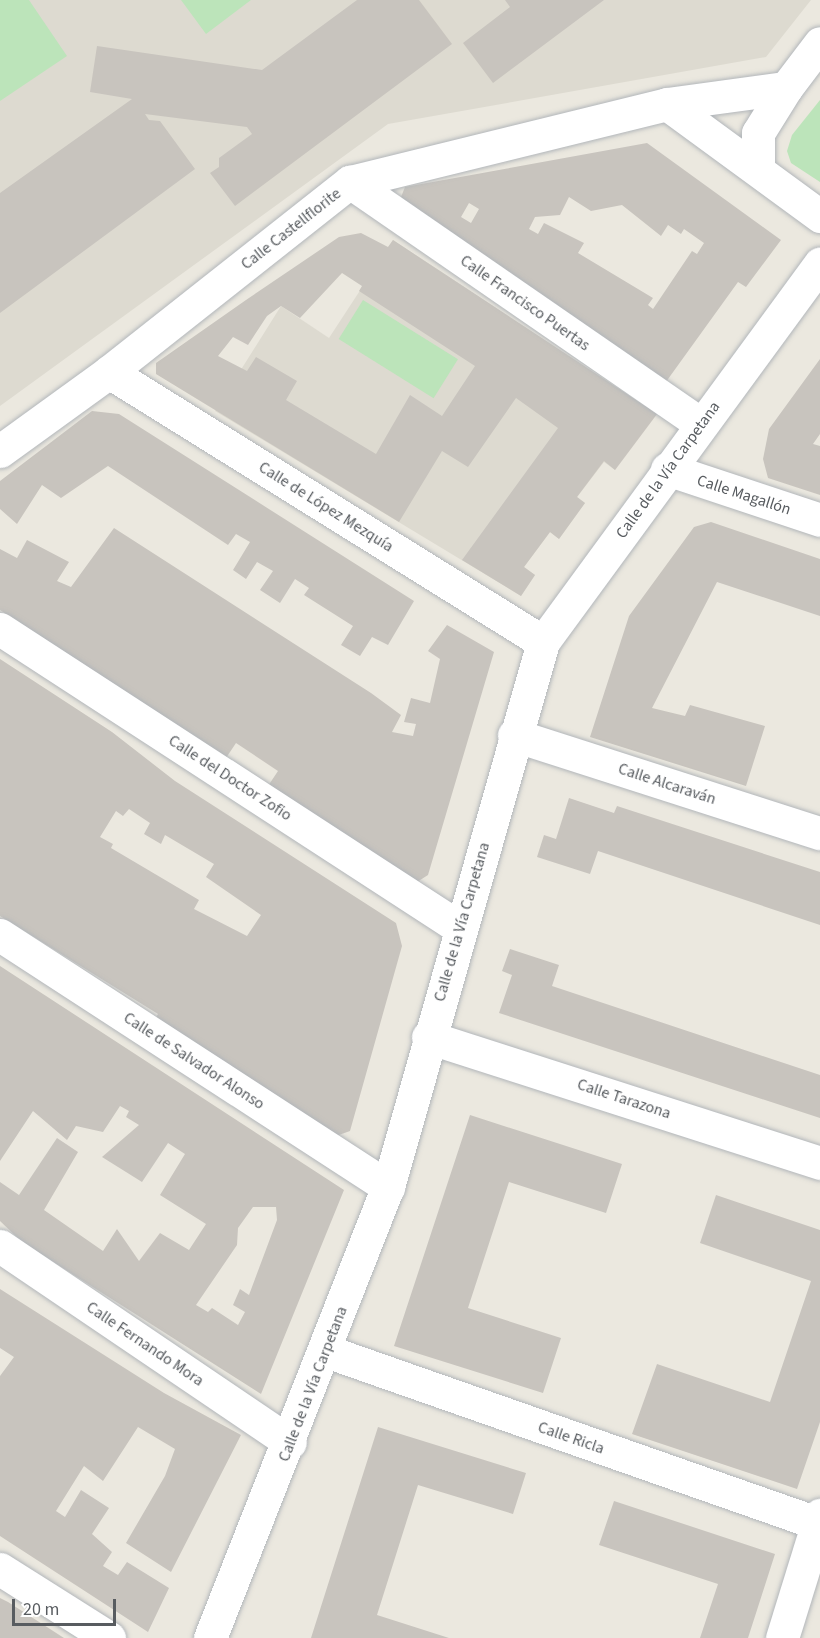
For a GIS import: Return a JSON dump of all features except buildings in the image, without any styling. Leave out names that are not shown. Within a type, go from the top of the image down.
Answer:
[{"type":"street","points":[[758,169],[758,133],[786,88],[820,43]]},
{"type":"street","name":"Calle Castellflorite","points":[[0,451],[109,372],[350,182],[667,104],[786,88]]},
{"type":"street","points":[[667,104],[820,216]]},
{"type":"street","name":"Calle Francisco Puertas","points":[[350,182],[701,424]]},
{"type":"street","name":"Calle de la Vía Carpetana","points":[[210,1638],[326,1351],[388,1187],[428,1037],[514,735],[543,642],[667,469],[820,264]]},
{"type":"street","name":"Calle de López Mezquía","points":[[109,372],[543,642]]},
{"type":"street","name":"Calle Magallón","points":[[667,469],[820,520]]},
{"type":"street","name":"Calle del Doctor Zofio","points":[[0,629],[460,928]]},
{"type":"street","name":"Calle Alcaraván","points":[[514,735],[820,833]]},
{"type":"street","name":"Calle de Salvador Alonso","points":[[0,935],[388,1187]]},
{"type":"street","name":"Calle Tarazona","points":[[428,1037],[820,1163]]},
{"type":"street","name":"Calle Fernando Mora","points":[[0,1246],[290,1442]]},
{"type":"street","name":"Calle Ricla","points":[[326,1351],[819,1519]]},
{"type":"street","points":[[782,1638],[819,1519]]},
{"type":"street","points":[[0,1569],[109,1638]]},
{"type":"shaded area","points":[[0,0],[811,0],[766,57],[388,124],[0,406]]},
{"type":"shaded area","points":[[393,240],[657,414],[615,470],[604,462],[577,497],[585,503],[559,539],[550,532],[524,567],[535,575],[521,596],[215,411],[281,306],[329,338]]},
{"type":"green space","points":[[0,0],[29,0],[67,56],[0,101]]},
{"type":"green space","points":[[181,0],[251,0],[206,34]]},
{"type":"green space","points":[[820,100],[820,182],[791,163],[787,151],[792,135]]},
{"type":"green space","points":[[363,300],[458,359],[434,398],[339,339]]}]
